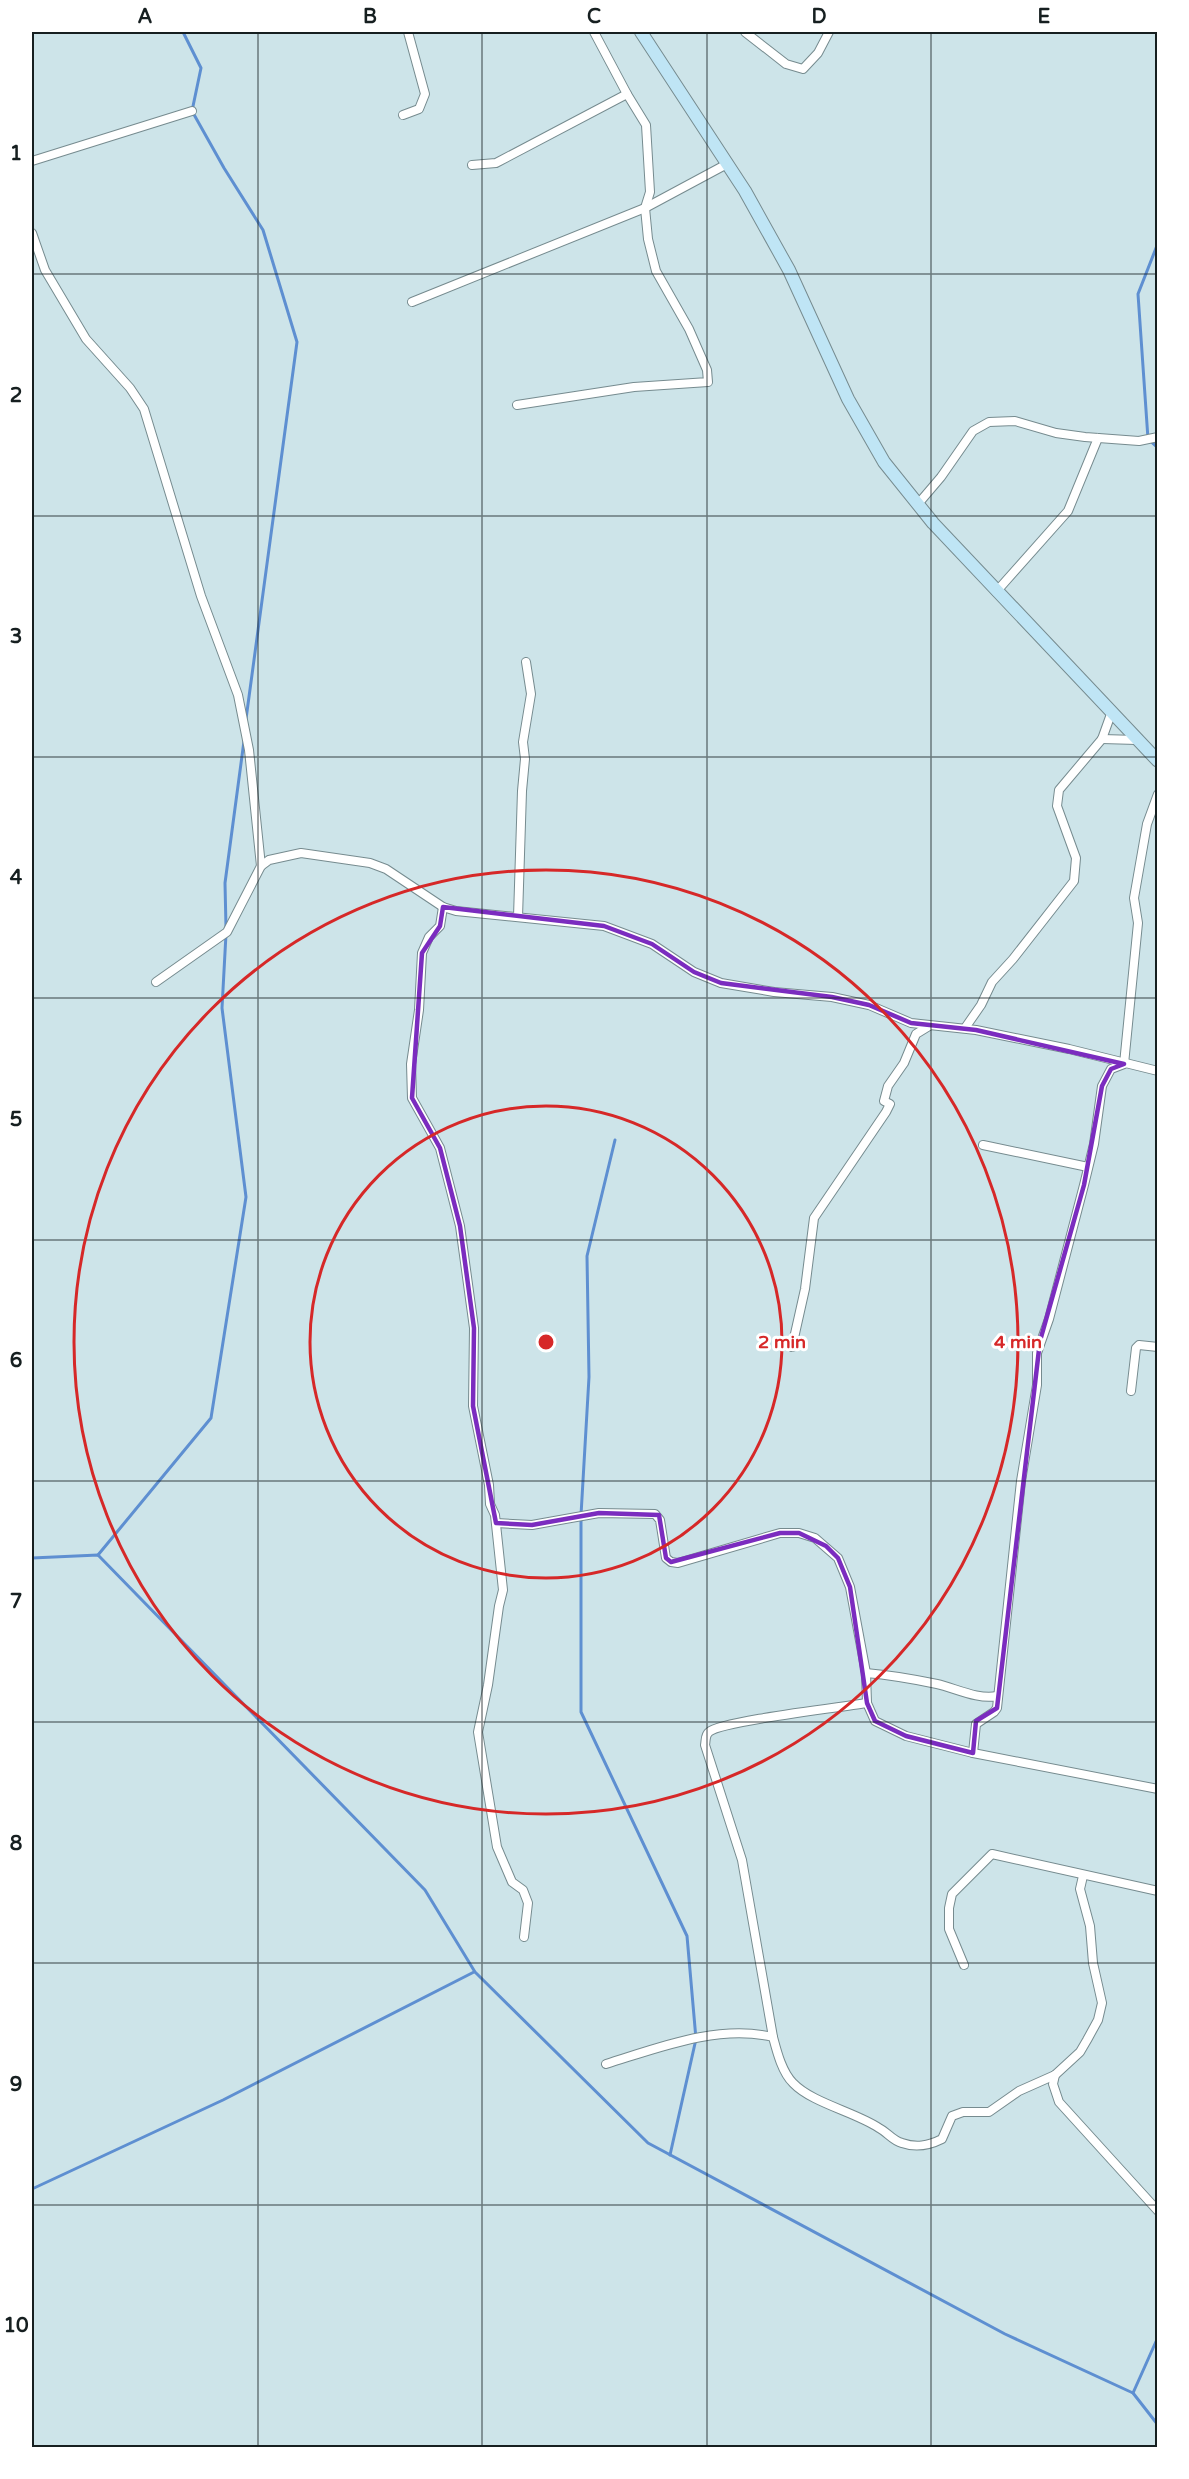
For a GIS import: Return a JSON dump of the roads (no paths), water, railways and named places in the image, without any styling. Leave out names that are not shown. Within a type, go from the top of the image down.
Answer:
[{"type":"main road","points":[[641,32],[727,164],[789,270],[848,399],[884,462],[996,592],[1158,761]]},
{"type":"street","points":[[403,115],[419,109],[425,94],[408,32]]},
{"type":"street","points":[[517,405],[634,387],[708,382],[707,370],[689,329],[656,271],[648,239],[645,208],[650,192],[646,125],[594,32]]},
{"type":"street","points":[[745,32],[786,64],[803,69],[818,52],[829,32]]},
{"type":"street","points":[[472,165],[496,164],[627,93]]},
{"type":"street","points":[[32,161],[192,111]]},
{"type":"street","points":[[412,302],[645,208],[727,164]]},
{"type":"street","points":[[32,232],[45,270],[86,339],[130,388],[144,410],[201,596],[238,695],[249,750],[261,866],[226,932],[156,982]]},
{"type":"street","points":[[918,504],[941,477],[973,431],[989,422],[1015,421],[1056,433],[1098,438],[1139,441],[1158,437]]},
{"type":"street","points":[[996,592],[1068,511],[1098,438]]},
{"type":"street","points":[[518,917],[525,759],[523,742],[531,694],[526,662]]},
{"type":"street","points":[[965,1028],[981,1005],[992,981],[1013,959],[1074,881],[1076,858],[1057,806],[1059,790],[1102,739],[1112,714]]},
{"type":"street","points":[[1102,739],[1137,740]]},
{"type":"street","points":[[1124,1064],[1138,923],[1134,898],[1147,824],[1158,794]]},
{"type":"street","points":[[261,866],[277,858],[301,853],[370,863],[386,869],[443,907],[456,911],[573,921],[604,926],[652,944],[694,972],[721,983],[869,1005],[911,1023],[965,1028],[1158,1071]]},
{"type":"street","points":[[443,907],[440,926],[429,936],[422,953],[419,1010],[411,1064],[412,1098],[440,1148],[460,1226],[474,1328],[473,1406],[489,1485],[490,1504],[496,1523],[503,1590],[478,1732],[497,1847],[512,1882],[523,1890],[528,1903],[524,1937]]},
{"type":"street","points":[[792,1347],[805,1289],[814,1218],[886,1112],[890,1104],[884,1101],[886,1091],[904,1063],[916,1034],[929,1026]]},
{"type":"street","points":[[973,1753],[976,1724],[994,1712],[998,1696],[1021,1481],[1037,1385],[1037,1353],[1052,1306],[1088,1167],[1102,1086],[1111,1069],[1124,1064]]},
{"type":"street","points":[[983,1145],[1088,1167]]},
{"type":"street","points":[[1131,1391],[1136,1348],[1139,1345],[1158,1347]]},
{"type":"street","points":[[496,1523],[532,1525],[599,1513],[655,1514],[660,1520],[666,1558],[678,1563],[780,1533],[799,1533],[815,1538],[838,1558],[850,1587],[866,1673],[867,1703],[875,1721],[906,1736],[973,1753],[1158,1789]]},
{"type":"street","points":[[866,1673],[898,1676],[992,1698],[998,1696]]},
{"type":"street","points":[[867,1703],[754,1720],[710,1730],[706,1734],[705,1745],[711,1767],[742,1860],[777,2053],[791,2082],[803,2092],[878,2127],[899,2143],[916,2146],[930,2145],[942,2139],[952,2115],[963,2112],[989,2112],[1019,2091],[1055,2075],[1080,2052],[1101,2012],[1102,2003],[1093,1963],[1090,1926],[1080,1889],[1083,1876]]},
{"type":"street","points":[[964,1965],[949,1929],[950,1901],[952,1894],[992,1854],[1158,1891]]},
{"type":"street","points":[[606,2064],[658,2047],[696,2039],[740,2034],[773,2037]]},
{"type":"street","points":[[1055,2075],[1053,2084],[1059,2102],[1158,2211]]},
{"type":"waterway","points":[[183,32],[201,68],[192,111],[263,230],[297,342],[246,719]]},
{"type":"waterway","points":[[1158,243],[1138,294],[1148,439],[1158,448]]},
{"type":"waterway","points":[[226,928],[225,883],[244,741]]},
{"type":"waterway","points":[[98,1555],[211,1418],[246,1197],[222,1008],[226,934]]},
{"type":"waterway","points":[[615,1140],[587,1256],[589,1377],[581,1515],[581,1712],[687,1936],[696,2039],[670,2155]]},
{"type":"waterway","points":[[32,1558],[98,1555],[425,1890],[475,1972],[648,2143],[1005,2334],[1133,2393],[1158,2425]]},
{"type":"waterway","points":[[32,2189],[223,2100],[474,1972]]},
{"type":"waterway","points":[[1133,2393],[1158,2337]]}]
